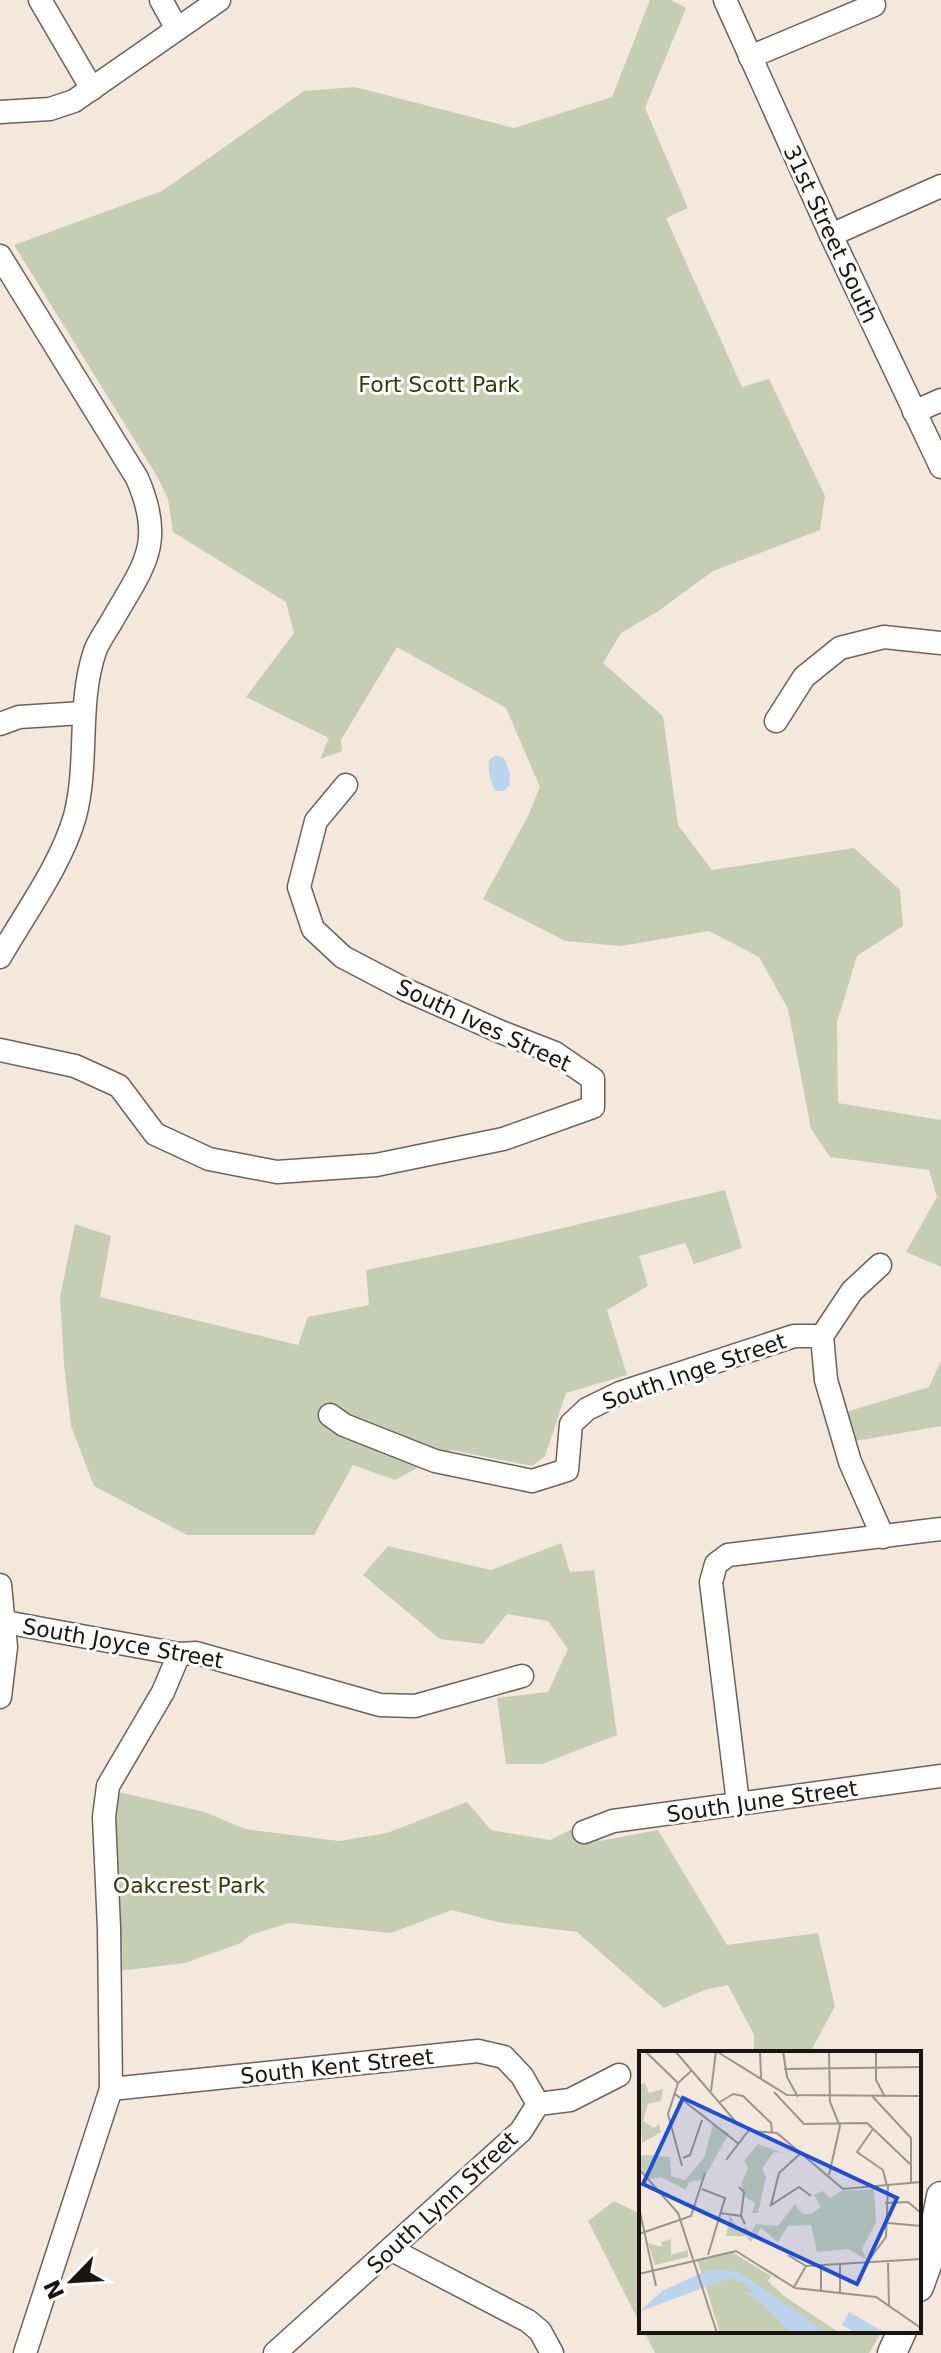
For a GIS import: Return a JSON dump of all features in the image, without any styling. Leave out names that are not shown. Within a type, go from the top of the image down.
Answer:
[{"type":"main road","points":[[921,2281],[941,2196]]},
{"type":"main road","points":[[892,2353],[901,2333]]},
{"type":"street","points":[[40,0],[92,89]]},
{"type":"street","points":[[161,0],[177,29]]},
{"type":"street","points":[[0,112],[50,109],[74,101],[219,0]]},
{"type":"street","name":"31st Street South","points":[[722,1],[941,467]]},
{"type":"street","points":[[750,57],[874,5]]},
{"type":"street","points":[[831,235],[941,186]]},
{"type":"street","points":[[0,256],[137,478],[149,504],[151,527],[150,551],[95,651],[83,713],[75,815],[56,859],[0,957]]},
{"type":"street","points":[[914,412],[941,400]]},
{"type":"street","points":[[776,721],[804,677],[840,648],[884,637],[941,643]]},
{"type":"street","points":[[0,724],[19,717],[83,713]]},
{"type":"street","name":"South Ives Street","points":[[0,1050],[75,1066],[119,1086],[155,1134],[209,1159],[277,1172],[376,1165],[503,1139],[593,1107],[593,1079],[555,1053],[406,990],[343,957],[313,929],[299,887],[316,821],[346,785]]},
{"type":"street","points":[[880,1265],[852,1291],[822,1336],[826,1380],[850,1462],[883,1537]]},
{"type":"street","name":"South Inge Street","points":[[330,1415],[344,1425],[435,1461],[532,1481],[567,1470],[571,1424],[587,1409],[620,1393],[794,1336],[822,1336]]},
{"type":"street","points":[[738,1803],[711,1582],[716,1564],[728,1555],[941,1529]]},
{"type":"street","points":[[0,1585],[5,1622],[5,1670],[0,1697]]},
{"type":"street","name":"South Joyce Street","points":[[5,1622],[179,1654],[196,1653],[380,1705],[415,1706],[522,1676]]},
{"type":"street","points":[[25,2353],[111,2089],[104,1817],[108,1786],[163,1692],[179,1654]]},
{"type":"street","name":"South June Street","points":[[584,1832],[613,1821],[941,1776]]},
{"type":"street","name":"South Kent Street","points":[[111,2089],[478,2051],[504,2057],[522,2076],[538,2104]]},
{"type":"street","points":[[538,2104],[570,2100],[619,2075]]},
{"type":"street","name":"South Lynn Street","points":[[275,2353],[521,2131],[538,2104]]},
{"type":"street","points":[[392,2250],[528,2321],[540,2331],[552,2353]]},
{"type":"green space","name":"Fort Scott Park","points":[[650,0],[671,0],[686,8],[645,108],[688,208],[666,218],[742,387],[769,379],[825,496],[820,530],[713,571],[657,612],[621,633],[603,663],[663,716],[678,825],[712,870],[854,848],[900,890],[903,926],[857,956],[837,1022],[838,1103],[941,1120],[941,1267],[906,1252],[937,1197],[929,1170],[830,1157],[811,1129],[788,1009],[759,957],[709,931],[621,946],[565,941],[483,899],[528,816],[540,787],[506,708],[397,647],[341,740],[342,751],[320,759],[329,738],[246,697],[294,633],[286,602],[173,532],[168,499],[158,478],[14,245],[162,191],[304,91],[355,87],[514,128],[612,97]]},
{"type":"green space","points":[[725,1190],[742,1248],[694,1264],[685,1243],[639,1256],[648,1286],[607,1310],[627,1375],[566,1393],[545,1456],[532,1466],[451,1450],[395,1480],[353,1465],[314,1535],[187,1535],[94,1486],[71,1426],[64,1364],[60,1297],[75,1224],[111,1236],[100,1297],[298,1345],[308,1317],[369,1305],[366,1270]]},
{"type":"green space","points":[[941,1361],[941,1426],[856,1441],[846,1412],[929,1387]]},
{"type":"green space","points":[[561,1543],[570,1572],[594,1570],[617,1735],[542,1764],[506,1764],[497,1698],[548,1692],[568,1649],[548,1621],[507,1614],[483,1644],[440,1639],[363,1575],[388,1546],[491,1570]]},
{"type":"green space","name":"Oakcrest Park","points":[[118,1792],[205,1812],[245,1829],[339,1841],[387,1833],[467,1802],[491,1830],[550,1840],[584,1823],[600,1841],[658,1830],[727,1945],[818,1933],[835,2006],[811,2051],[754,2051],[754,2035],[728,1985],[704,1990],[664,2008],[577,1932],[497,1922],[452,1910],[391,1933],[289,1923],[250,1935],[241,1943],[185,1963],[119,1971],[114,1823]]},
{"type":"green space","points":[[614,2201],[639,2213],[639,2322],[588,2221]]},
{"type":"green space","points":[[645,2333],[881,2333],[869,2353],[655,2353]]},
{"type":"water","points":[[496,755],[504,758],[510,773],[509,786],[504,791],[496,791],[490,776],[489,760]]}]
